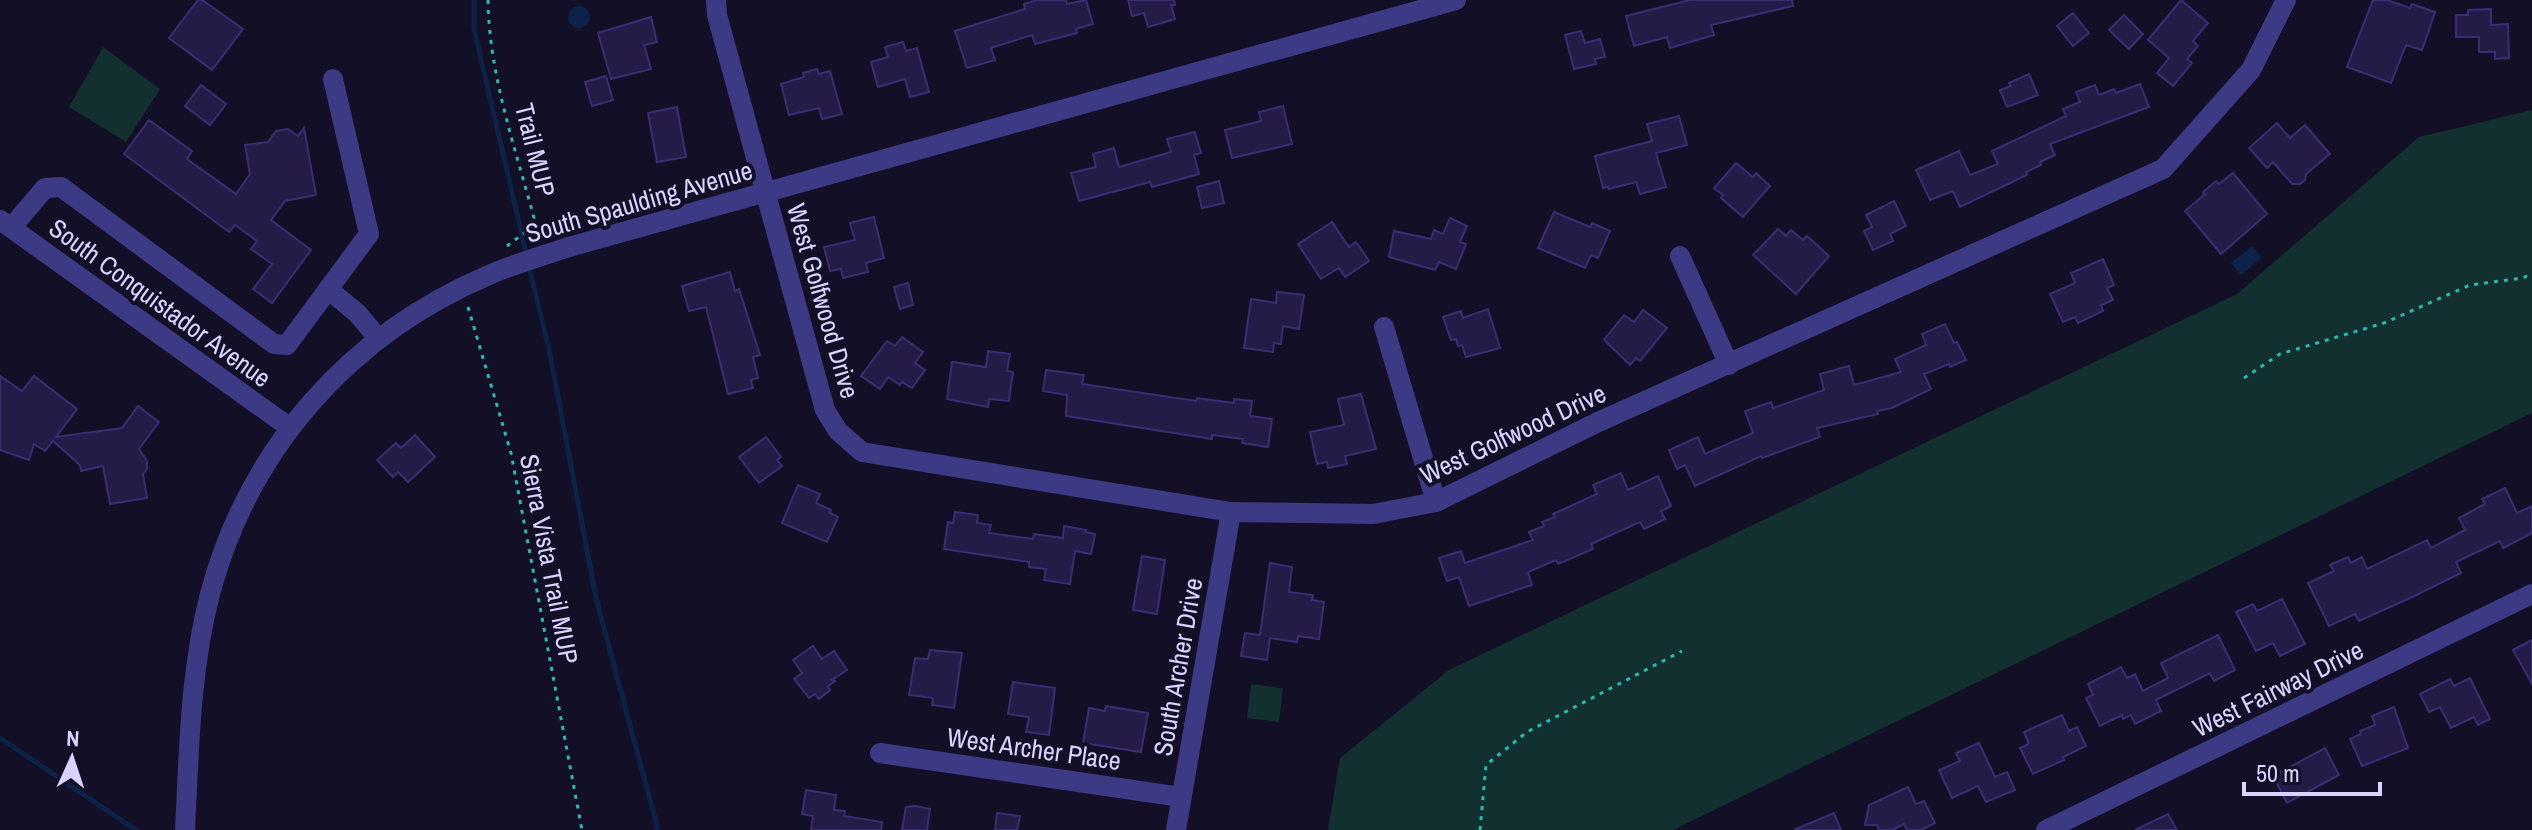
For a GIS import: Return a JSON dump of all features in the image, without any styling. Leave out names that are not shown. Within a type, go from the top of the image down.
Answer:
[{"type":"street","name":"West Golfwood Drive","points":[[716,0],[717,15],[825,410],[838,431],[862,452],[1231,512],[1373,514],[1436,502],[1596,423],[2163,169],[2251,70],[2286,0]]},
{"type":"street","name":"South Spaulding Avenue","points":[[185,830],[192,703],[210,594],[224,551],[252,489],[289,427],[335,375],[378,338],[442,298],[491,274],[569,247],[1456,0]]},
{"type":"street","points":[[6,224],[45,188],[61,187],[280,346],[287,345],[369,234],[333,79]]},
{"type":"street","name":"South Conquistador Avenue","points":[[6,224],[289,427]]},
{"type":"street","points":[[1680,256],[1729,365]]},
{"type":"street","points":[[328,289],[358,314],[378,338]]},
{"type":"street","points":[[1384,327],[1436,502]]},
{"type":"street","name":"South Archer Drive","points":[[1176,830],[1231,512]]},
{"type":"street","name":"West Fairway Drive","points":[[2046,830],[2532,594]]},
{"type":"street","name":"West Archer Place","points":[[880,753],[1181,797]]},
{"type":"path","name":"Trail MUP","points":[[488,0],[496,71],[534,218],[531,228],[504,248]]},
{"type":"path","points":[[2244,378],[2280,354],[2384,323],[2470,285],[2523,278],[2532,273]]},
{"type":"path","name":"Sierra Vista Trail MUP","points":[[466,299],[511,453],[582,830]]},
{"type":"path","points":[[1480,830],[1486,765],[1527,732],[1682,651]]},
{"type":"green space","points":[[103,47],[160,89],[126,142],[69,107]]},
{"type":"green space","points":[[2532,110],[2532,413],[1673,830],[1328,830],[1340,758],[1449,670],[2237,294],[2419,137]]},
{"type":"green space","points":[[1251,684],[1283,688],[1279,722],[1247,718]]},
{"type":"water","points":[[579,6],[590,17],[579,28],[568,17]]},
{"type":"water","points":[[2252,246],[2262,258],[2241,275],[2231,263]]},
{"type":"building","points":[[198,0],[243,29],[212,70],[169,38]]},
{"type":"building","points":[[1037,0],[1066,0],[1067,4],[1086,0],[1093,24],[1076,29],[1077,33],[1035,44],[1032,35],[991,48],[995,60],[967,68],[955,31],[1025,9],[1024,4]]},
{"type":"building","points":[[1128,0],[1174,0],[1175,5],[1171,5],[1175,19],[1148,27],[1144,13],[1132,16]]},
{"type":"building","points":[[1690,0],[1792,0],[1793,6],[1711,25],[1714,35],[1670,48],[1667,37],[1634,46],[1626,16]]},
{"type":"building","points":[[2181,0],[2208,23],[2193,41],[2198,46],[2187,59],[2192,63],[2173,86],[2157,73],[2169,58],[2148,40]]},
{"type":"building","points":[[2373,0],[2387,0],[2410,8],[2412,4],[2435,12],[2422,50],[2406,45],[2391,83],[2347,67]]},
{"type":"building","points":[[2491,9],[2491,25],[2508,24],[2509,58],[2495,59],[2495,52],[2479,52],[2479,37],[2456,37],[2456,15],[2468,15],[2468,10]]},
{"type":"building","points":[[2073,13],[2089,33],[2073,46],[2057,26]]},
{"type":"building","points":[[2124,15],[2143,34],[2129,49],[2109,30]]},
{"type":"building","points":[[651,17],[657,42],[644,45],[651,69],[611,79],[598,33]]},
{"type":"building","points":[[1581,31],[1585,43],[1600,39],[1605,57],[1595,59],[1596,64],[1574,69],[1565,35]]},
{"type":"building","points":[[903,42],[906,51],[917,48],[929,92],[910,97],[905,79],[878,87],[871,62],[888,57],[885,47]]},
{"type":"building","points":[[817,69],[819,74],[830,71],[842,114],[822,119],[819,108],[789,115],[781,84]]},
{"type":"building","points":[[2029,74],[2038,95],[2007,107],[2000,90]]},
{"type":"building","points":[[606,76],[613,100],[592,106],[585,82]]},
{"type":"building","points":[[2140,84],[2149,107],[2050,144],[2055,155],[2026,172],[2027,175],[1960,207],[1953,191],[1930,200],[1916,170],[1959,151],[1970,175],[1998,164],[1992,151],[2066,116],[2063,109],[2080,102],[2076,92],[2095,85],[2099,95],[2114,89],[2116,93]]},
{"type":"building","points":[[201,85],[226,104],[210,125],[185,106]]},
{"type":"building","points":[[1283,106],[1292,144],[1232,158],[1225,130],[1261,121],[1259,112]]},
{"type":"building","points":[[677,107],[686,157],[657,162],[648,113]]},
{"type":"building","points":[[1679,116],[1687,145],[1656,153],[1666,187],[1640,194],[1636,182],[1603,188],[1595,156],[1652,141],[1647,124]]},
{"type":"building","points":[[149,120],[192,151],[187,159],[236,194],[250,174],[245,145],[268,142],[276,131],[288,129],[298,136],[304,128],[316,195],[285,201],[271,220],[311,250],[272,303],[253,289],[272,264],[251,249],[257,241],[235,225],[229,232],[124,154]]},
{"type":"building","points":[[2277,123],[2290,138],[2305,125],[2330,154],[2306,174],[2300,184],[2292,184],[2273,162],[2267,168],[2249,148]]},
{"type":"building","points":[[1195,132],[1201,153],[1194,155],[1199,174],[1152,187],[1150,182],[1079,201],[1071,173],[1096,167],[1093,154],[1114,148],[1119,167],[1171,152],[1167,139]]},
{"type":"building","points":[[1736,163],[1753,177],[1756,173],[1770,186],[1743,217],[1714,188]]},
{"type":"building","points":[[2233,173],[2267,214],[2221,254],[2185,211],[2216,181],[2219,184]]},
{"type":"building","points":[[1219,181],[1224,203],[1202,208],[1197,187]]},
{"type":"building","points":[[1894,201],[1906,226],[1890,234],[1893,241],[1873,250],[1864,231],[1872,227],[1866,215]]},
{"type":"building","points":[[1554,212],[1590,227],[1592,223],[1610,231],[1598,258],[1591,255],[1585,268],[1538,248]]},
{"type":"building","points":[[874,217],[884,258],[866,263],[868,272],[843,278],[841,269],[830,271],[824,247],[855,240],[850,223]]},
{"type":"building","points":[[1450,218],[1467,226],[1460,242],[1466,244],[1456,269],[1439,262],[1435,270],[1389,257],[1394,231],[1431,239],[1434,230],[1443,234]]},
{"type":"building","points":[[1332,222],[1349,247],[1356,242],[1369,261],[1345,277],[1339,268],[1321,279],[1298,244]]},
{"type":"building","points":[[1778,229],[1786,236],[1791,230],[1803,240],[1807,236],[1829,256],[1796,294],[1753,255]]},
{"type":"building","points":[[2103,259],[2114,285],[2107,288],[2113,300],[2101,305],[2103,311],[2078,323],[2075,317],[2063,322],[2050,294],[2075,283],[2071,273]]},
{"type":"building","points":[[730,272],[735,291],[739,289],[760,355],[753,357],[758,378],[751,380],[753,388],[728,394],[706,307],[689,311],[682,286]]},
{"type":"building","points":[[908,283],[913,305],[900,309],[894,287]]},
{"type":"building","points":[[1277,292],[1304,295],[1299,329],[1283,326],[1281,344],[1274,343],[1273,352],[1244,348],[1251,299],[1276,303]]},
{"type":"building","points":[[1488,309],[1500,348],[1466,357],[1462,345],[1458,346],[1456,339],[1451,340],[1443,317],[1461,311],[1463,318]]},
{"type":"building","points":[[1643,310],[1667,328],[1640,361],[1636,358],[1630,365],[1604,340],[1624,315],[1634,322]]},
{"type":"building","points":[[1945,324],[1966,360],[1924,374],[1931,389],[1892,408],[1877,411],[1878,414],[1817,428],[1820,437],[1761,456],[1695,486],[1685,465],[1677,469],[1669,450],[1698,437],[1705,454],[1753,433],[1745,411],[1771,402],[1773,408],[1824,390],[1820,374],[1849,366],[1854,385],[1901,372],[1895,359],[1926,345],[1922,334]]},
{"type":"building","points":[[902,337],[923,352],[915,363],[925,370],[912,388],[888,377],[880,389],[861,376],[887,341],[895,346]]},
{"type":"building","points":[[988,351],[1010,354],[1007,371],[1013,372],[1009,401],[989,399],[988,407],[947,399],[952,362],[986,367]]},
{"type":"building","points":[[1046,370],[1084,375],[1082,384],[1196,401],[1197,398],[1234,403],[1234,399],[1252,401],[1250,416],[1272,419],[1268,447],[1242,443],[1243,439],[1212,435],[1212,439],[1066,416],[1067,395],[1043,391]]},
{"type":"building","points":[[0,376],[22,391],[34,376],[77,409],[56,437],[122,428],[138,406],[159,422],[139,449],[147,461],[143,474],[147,498],[110,504],[103,466],[81,471],[80,465],[53,441],[45,451],[34,444],[29,460],[0,450]]},
{"type":"building","points":[[1361,394],[1376,449],[1345,456],[1347,464],[1328,468],[1327,462],[1317,464],[1310,432],[1344,425],[1338,399]]},
{"type":"building","points":[[415,435],[435,457],[408,482],[398,472],[393,477],[377,460],[396,443],[401,448]]},
{"type":"building","points":[[766,437],[781,457],[777,460],[782,466],[759,483],[739,457]]},
{"type":"building","points":[[1621,473],[1628,490],[1658,476],[1671,506],[1661,511],[1665,519],[1644,529],[1640,522],[1591,544],[1593,549],[1558,564],[1556,560],[1528,572],[1532,585],[1469,606],[1459,577],[1447,581],[1439,558],[1461,551],[1465,563],[1533,540],[1529,532],[1544,526],[1542,522],[1597,494],[1593,485]]},
{"type":"building","points":[[798,485],[820,494],[816,503],[838,517],[827,542],[782,523]]},
{"type":"building","points":[[2505,488],[2517,513],[2532,506],[2532,533],[2503,548],[2500,541],[2456,562],[2461,573],[2408,599],[2359,621],[2355,614],[2329,626],[2308,583],[2334,571],[2330,565],[2348,557],[2351,563],[2362,557],[2367,569],[2427,540],[2431,548],[2465,530],[2459,518],[2485,504],[2482,499]]},
{"type":"building","points":[[955,512],[978,515],[977,523],[991,525],[989,533],[1033,539],[1034,534],[1063,538],[1064,526],[1086,530],[1095,534],[1091,554],[1075,551],[1070,584],[1044,580],[1046,569],[1029,567],[1029,562],[944,549],[948,522],[953,523]]},
{"type":"building","points":[[1142,556],[1165,560],[1157,614],[1133,610]]},
{"type":"building","points":[[1270,563],[1292,567],[1289,592],[1313,595],[1312,600],[1324,602],[1319,639],[1298,636],[1297,642],[1270,638],[1267,660],[1241,656],[1245,633],[1260,635]]},
{"type":"building","points":[[2282,599],[2305,644],[2280,656],[2273,643],[2256,651],[2236,612],[2253,604],[2257,611]]},
{"type":"building","points":[[2218,635],[2235,670],[2214,681],[2210,673],[2156,700],[2161,711],[2135,724],[2131,715],[2123,719],[2122,715],[2100,726],[2086,698],[2093,695],[2088,684],[2121,667],[2127,678],[2135,674],[2143,691],[2168,678],[2161,663]]},
{"type":"building","points":[[2532,640],[2532,684],[2513,650]]},
{"type":"building","points":[[813,646],[822,659],[834,651],[847,670],[832,680],[835,681],[828,686],[830,690],[819,699],[815,694],[809,698],[794,679],[802,673],[793,660]]},
{"type":"building","points":[[930,650],[962,653],[954,708],[932,705],[933,698],[909,695],[915,658],[928,659]]},
{"type":"building","points":[[2470,678],[2490,719],[2478,725],[2474,717],[2451,728],[2440,707],[2429,712],[2420,694],[2450,679],[2454,686]]},
{"type":"building","points":[[1013,682],[1055,688],[1049,735],[1026,732],[1029,717],[1008,714]]},
{"type":"building","points":[[1106,706],[1148,713],[1141,752],[1083,743],[1089,708],[1105,711]]},
{"type":"building","points":[[2394,707],[2408,748],[2362,766],[2350,739],[2375,725],[2372,716]]},
{"type":"building","points":[[2062,715],[2069,731],[2077,727],[2086,746],[2033,774],[2020,748],[2029,744],[2024,732]]},
{"type":"building","points":[[1979,743],[1995,777],[2007,772],[2015,790],[1986,802],[1978,786],[1952,798],[1939,770],[1960,761],[1956,753]]},
{"type":"building","points":[[2325,748],[2339,775],[2287,803],[2273,776]]},
{"type":"building","points":[[1908,787],[1916,804],[1924,801],[1935,823],[1921,830],[1907,830],[1904,824],[1892,830],[1865,825],[1869,805]]},
{"type":"building","points":[[806,790],[836,795],[834,810],[845,811],[844,816],[882,822],[881,830],[811,830],[813,816],[802,814]]},
{"type":"building","points":[[906,807],[930,809],[927,830],[902,830]]},
{"type":"building","points":[[997,813],[1020,816],[1017,830],[995,830]]},
{"type":"building","points":[[1834,813],[1841,830],[1794,830]]},
{"type":"building","points":[[2168,814],[2177,830],[2135,830]]},
{"type":"waterway","points":[[474,0],[474,29],[527,257]]},
{"type":"waterway","points":[[529,267],[549,349],[596,598],[658,830]]},
{"type":"waterway","points":[[0,738],[136,830]]}]
